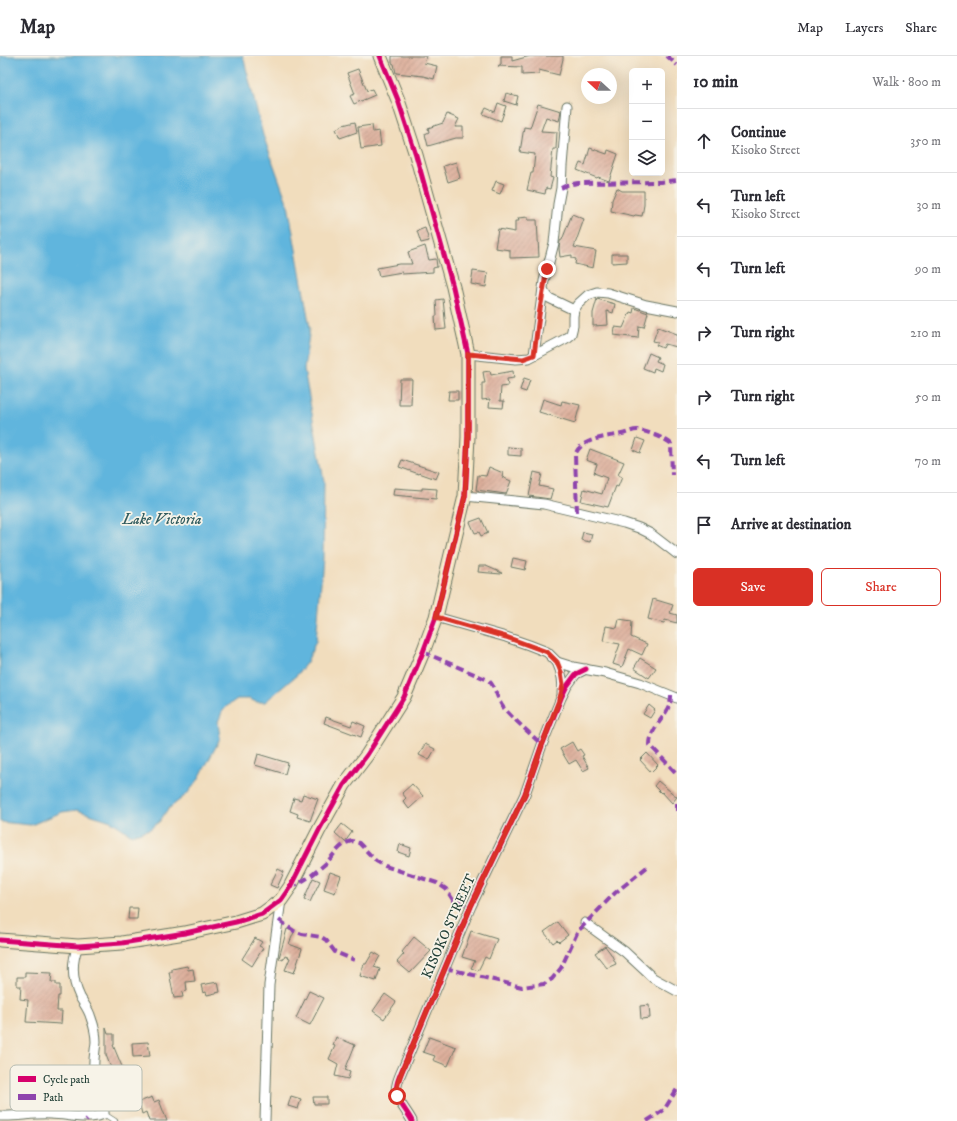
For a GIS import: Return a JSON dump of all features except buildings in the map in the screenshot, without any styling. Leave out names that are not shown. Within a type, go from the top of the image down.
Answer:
[{"type":"street","points":[[0,940],[78,946],[122,943],[185,933],[236,922],[262,914],[281,900],[290,887],[344,785],[367,755],[404,697],[436,617],[465,496],[468,437],[468,354],[453,286],[416,155],[398,100],[380,56]]},
{"type":"street","points":[[534,355],[543,290],[554,243],[561,188],[567,106]]},
{"type":"street","points":[[543,290],[549,298],[574,310]]},
{"type":"street","points":[[468,354],[523,359],[534,355],[566,339],[573,326],[574,310],[578,304],[588,296],[597,292],[608,293],[646,305],[677,311]]},
{"type":"street","points":[[465,496],[544,504],[624,523],[651,534],[677,554]]},
{"type":"street","points":[[436,617],[535,647],[547,652],[557,662],[640,683],[677,698]]},
{"type":"street","name":"KISOKO STREET","points":[[412,1121],[397,1096],[396,1091],[398,1080],[471,906],[525,794],[560,698],[563,685],[561,672],[557,662]]},
{"type":"street","name":"KISOKO STREET","points":[[560,698],[576,674],[586,669]]},
{"type":"street","points":[[265,1121],[269,985],[281,900]]},
{"type":"street","points":[[585,923],[625,952],[653,978],[677,991]]},
{"type":"street","points":[[78,946],[74,957],[73,969],[75,983],[91,1018],[95,1031],[96,1042],[93,1058],[94,1065]]},
{"type":"street","points":[[0,1116],[50,1114],[81,1120],[91,1120],[104,1114],[104,1111]]},
{"type":"lane","points":[[104,1114],[115,1121]]},
{"type":"water","name":"Lake Victoria","points":[[0,56],[243,56],[263,135],[288,205],[310,328],[304,369],[324,481],[323,558],[316,641],[307,662],[297,675],[265,702],[256,702],[250,699],[237,699],[227,706],[222,712],[218,722],[220,739],[198,780],[187,794],[167,810],[160,821],[150,829],[132,835],[111,821],[77,810],[62,812],[31,825],[0,822]]},
{"type":"marked path","points":[[667,56],[677,65]]},
{"type":"marked path","points":[[561,188],[578,183],[660,182],[677,180]]},
{"type":"marked path","points":[[577,512],[575,455],[578,449],[595,439],[635,430],[640,430],[655,435],[671,444],[672,475]]},
{"type":"marked path","points":[[423,652],[488,680],[503,707],[542,745]]},
{"type":"marked path","points":[[671,695],[668,708],[653,731],[650,745],[677,774]]},
{"type":"marked path","points":[[677,803],[677,811]]},
{"type":"marked path","points":[[290,887],[312,875],[324,865],[340,847],[352,841],[359,843],[376,861],[385,866],[437,883],[446,889],[453,900],[471,906]]},
{"type":"marked path","points":[[445,968],[522,987],[544,984],[552,979],[561,968],[578,931],[615,893],[647,867]]},
{"type":"marked path","points":[[279,920],[294,931],[321,937],[326,940],[335,952],[354,960]]},
{"type":"marked path","points":[[647,1121],[664,1110],[677,1089]]},
{"type":"cycle path","points":[[0,940],[78,946],[122,943],[185,933],[236,922],[262,914],[281,900],[290,887],[344,785],[367,755],[404,697],[436,617],[465,496],[468,437],[468,354],[453,287],[416,155],[398,100],[380,56]]},
{"type":"cycle path","points":[[412,1121],[397,1096],[396,1089],[399,1077],[471,906],[525,794],[542,745],[561,698],[567,686],[576,674],[586,669]]},
{"type":"route","points":[[397,1096],[396,1091],[398,1080],[471,906],[525,794],[560,698],[563,685],[561,672],[557,662],[547,652],[506,637],[436,617],[467,484],[468,354],[523,359],[534,355],[547,269]]}]
